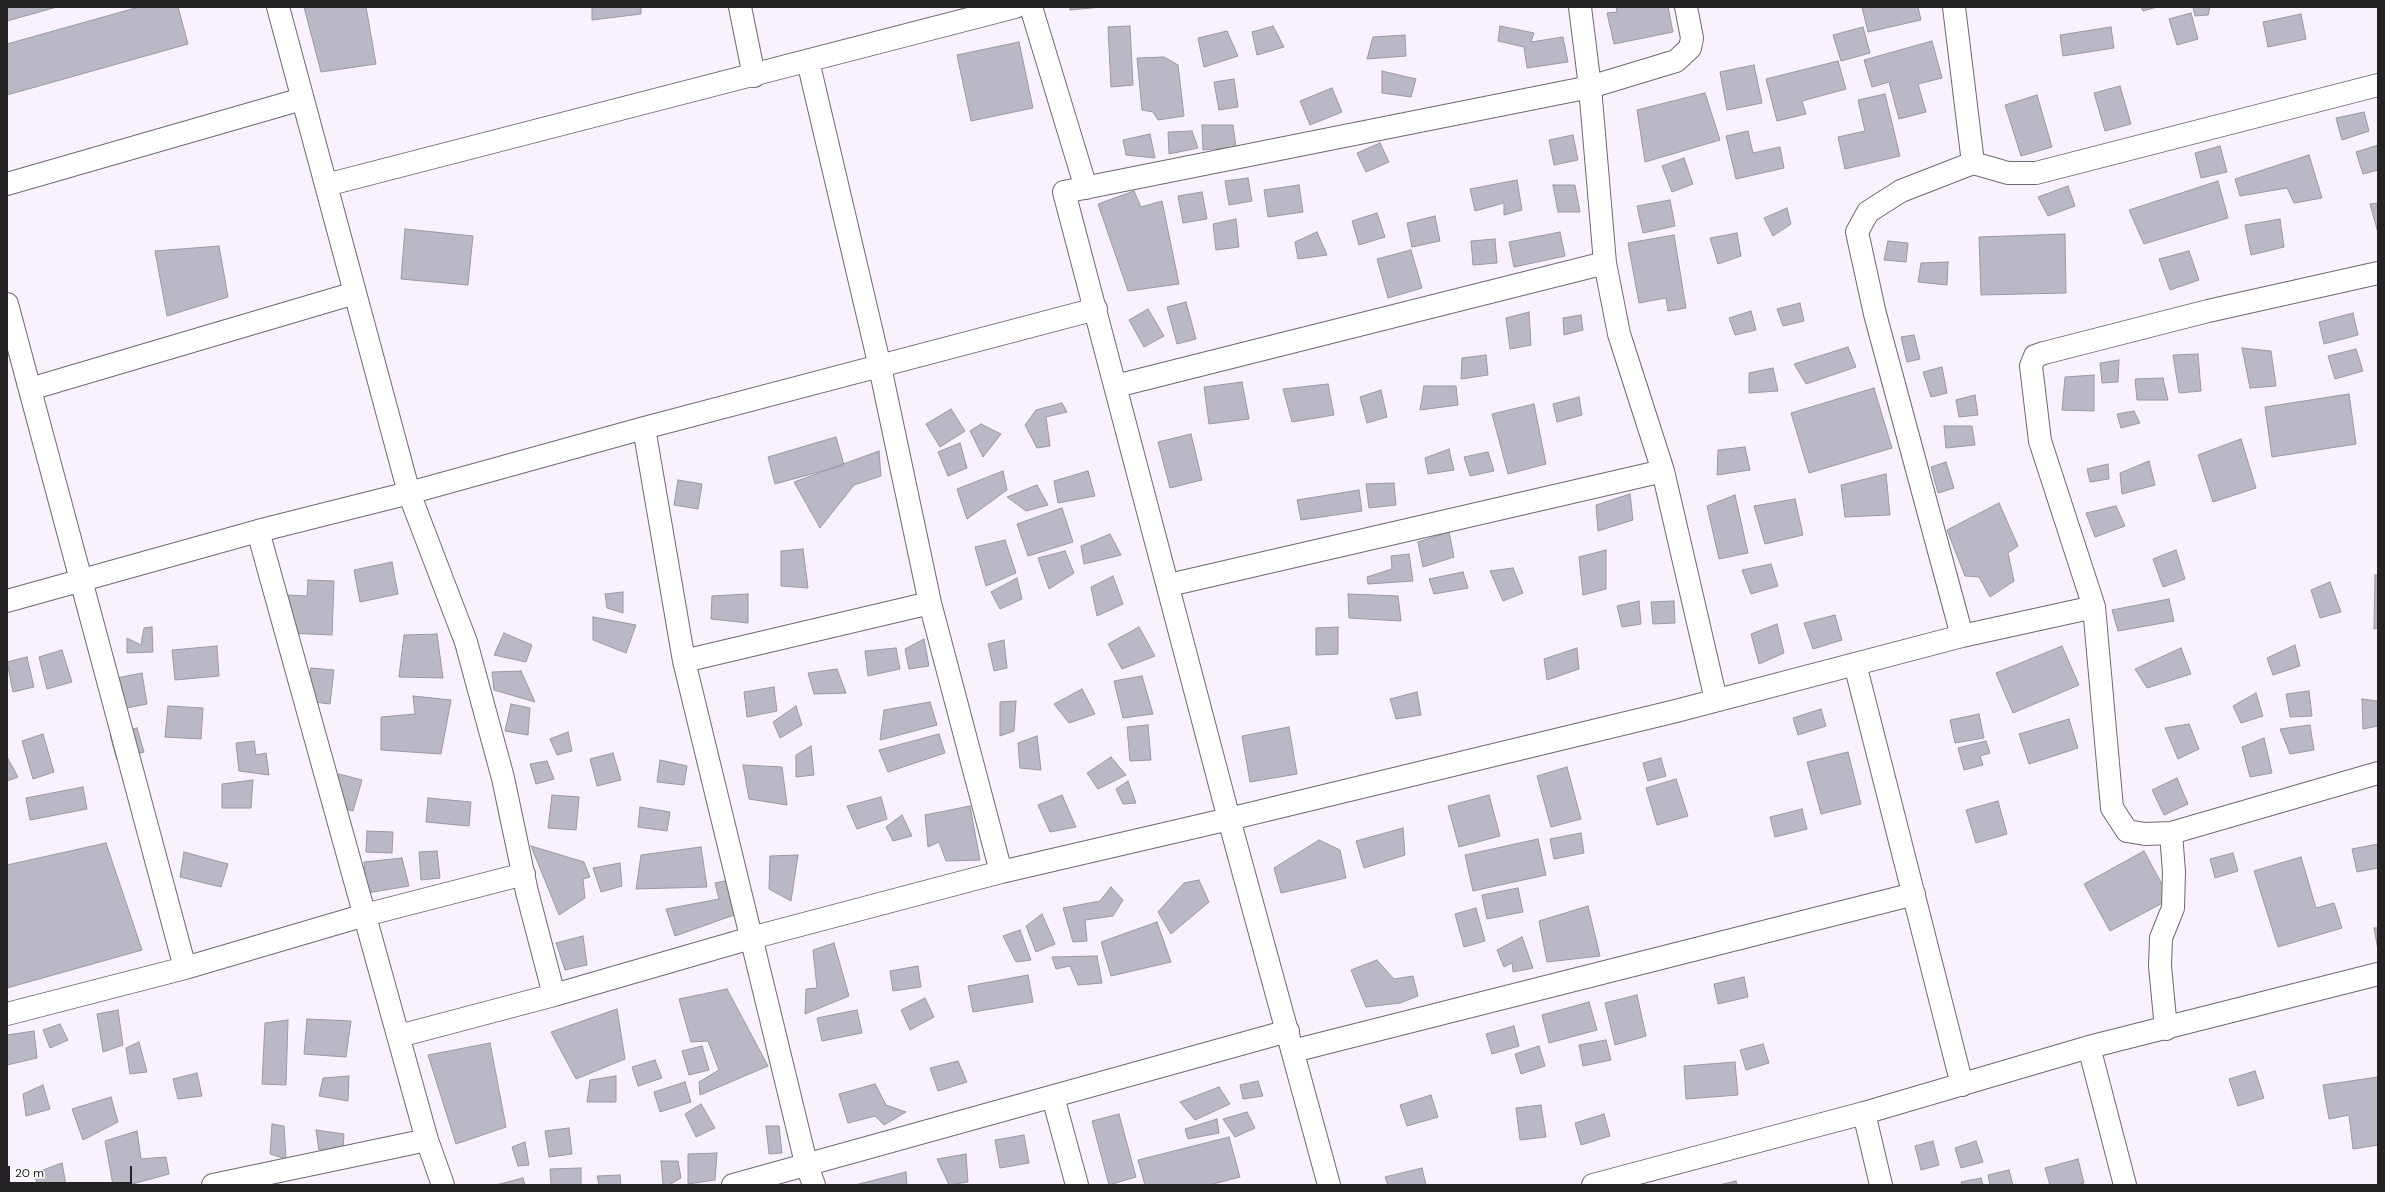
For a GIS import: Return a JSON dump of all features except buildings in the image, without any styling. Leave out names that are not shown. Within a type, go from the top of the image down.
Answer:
[{"type":"street","points":[[278,7],[409,493],[466,642],[503,778],[524,874],[554,996]]},
{"type":"street","points":[[740,7],[754,76]]},
{"type":"street","points":[[326,185],[754,76],[1014,7]]},
{"type":"street","points":[[1031,7],[1086,188]]},
{"type":"street","points":[[1580,7],[1590,87],[1605,263],[1619,334],[1663,471],[1716,700]]},
{"type":"street","points":[[1329,1185],[1229,819],[1169,585],[1064,192],[1590,87],[1676,62],[1690,48],[1692,38],[1686,7]]},
{"type":"street","points":[[1954,7],[1974,163]]},
{"type":"street","points":[[808,61],[880,367],[930,603],[1001,872]]},
{"type":"street","points":[[1962,636],[1875,314],[1858,232],[1868,212],[1901,191],[1974,163],[2008,173],[2036,173],[2378,85]]},
{"type":"street","points":[[7,184],[302,99]]},
{"type":"street","points":[[1116,386],[1605,263]]},
{"type":"street","points":[[2378,273],[2208,311],[2035,356],[2031,366],[2040,441],[2094,607],[2112,808],[2127,832],[2145,834],[2171,833],[2378,773]]},
{"type":"street","points":[[30,389],[355,293]]},
{"type":"street","points":[[7,304],[185,968]]},
{"type":"street","points":[[7,601],[82,582],[258,531],[409,493],[644,428],[1096,309]]},
{"type":"street","points":[[644,428],[684,661],[806,1163],[814,1185]]},
{"type":"street","points":[[1169,585],[1663,471]]},
{"type":"street","points":[[258,531],[427,1140],[443,1185]]},
{"type":"street","points":[[684,661],[930,603]]},
{"type":"street","points":[[399,1036],[554,996],[751,938],[1001,872],[1229,819],[1716,700],[1962,636],[2094,607]]},
{"type":"street","points":[[1855,664],[1962,1085]]},
{"type":"street","points":[[2166,1029],[2160,966],[2161,938],[2173,908],[2174,872],[2171,833]]},
{"type":"street","points":[[7,1014],[185,968],[365,915],[524,874]]},
{"type":"street","points":[[1293,1051],[1914,894]]},
{"type":"street","points":[[1593,1185],[1864,1114],[2089,1048],[2378,974]]},
{"type":"street","points":[[732,1185],[806,1163],[1053,1097],[1288,1031]]},
{"type":"street","points":[[2089,1048],[2125,1185]]},
{"type":"street","points":[[1053,1097],[1077,1185]]},
{"type":"street","points":[[1864,1114],[1882,1185]]},
{"type":"street","points":[[224,1184],[427,1140]]}]
